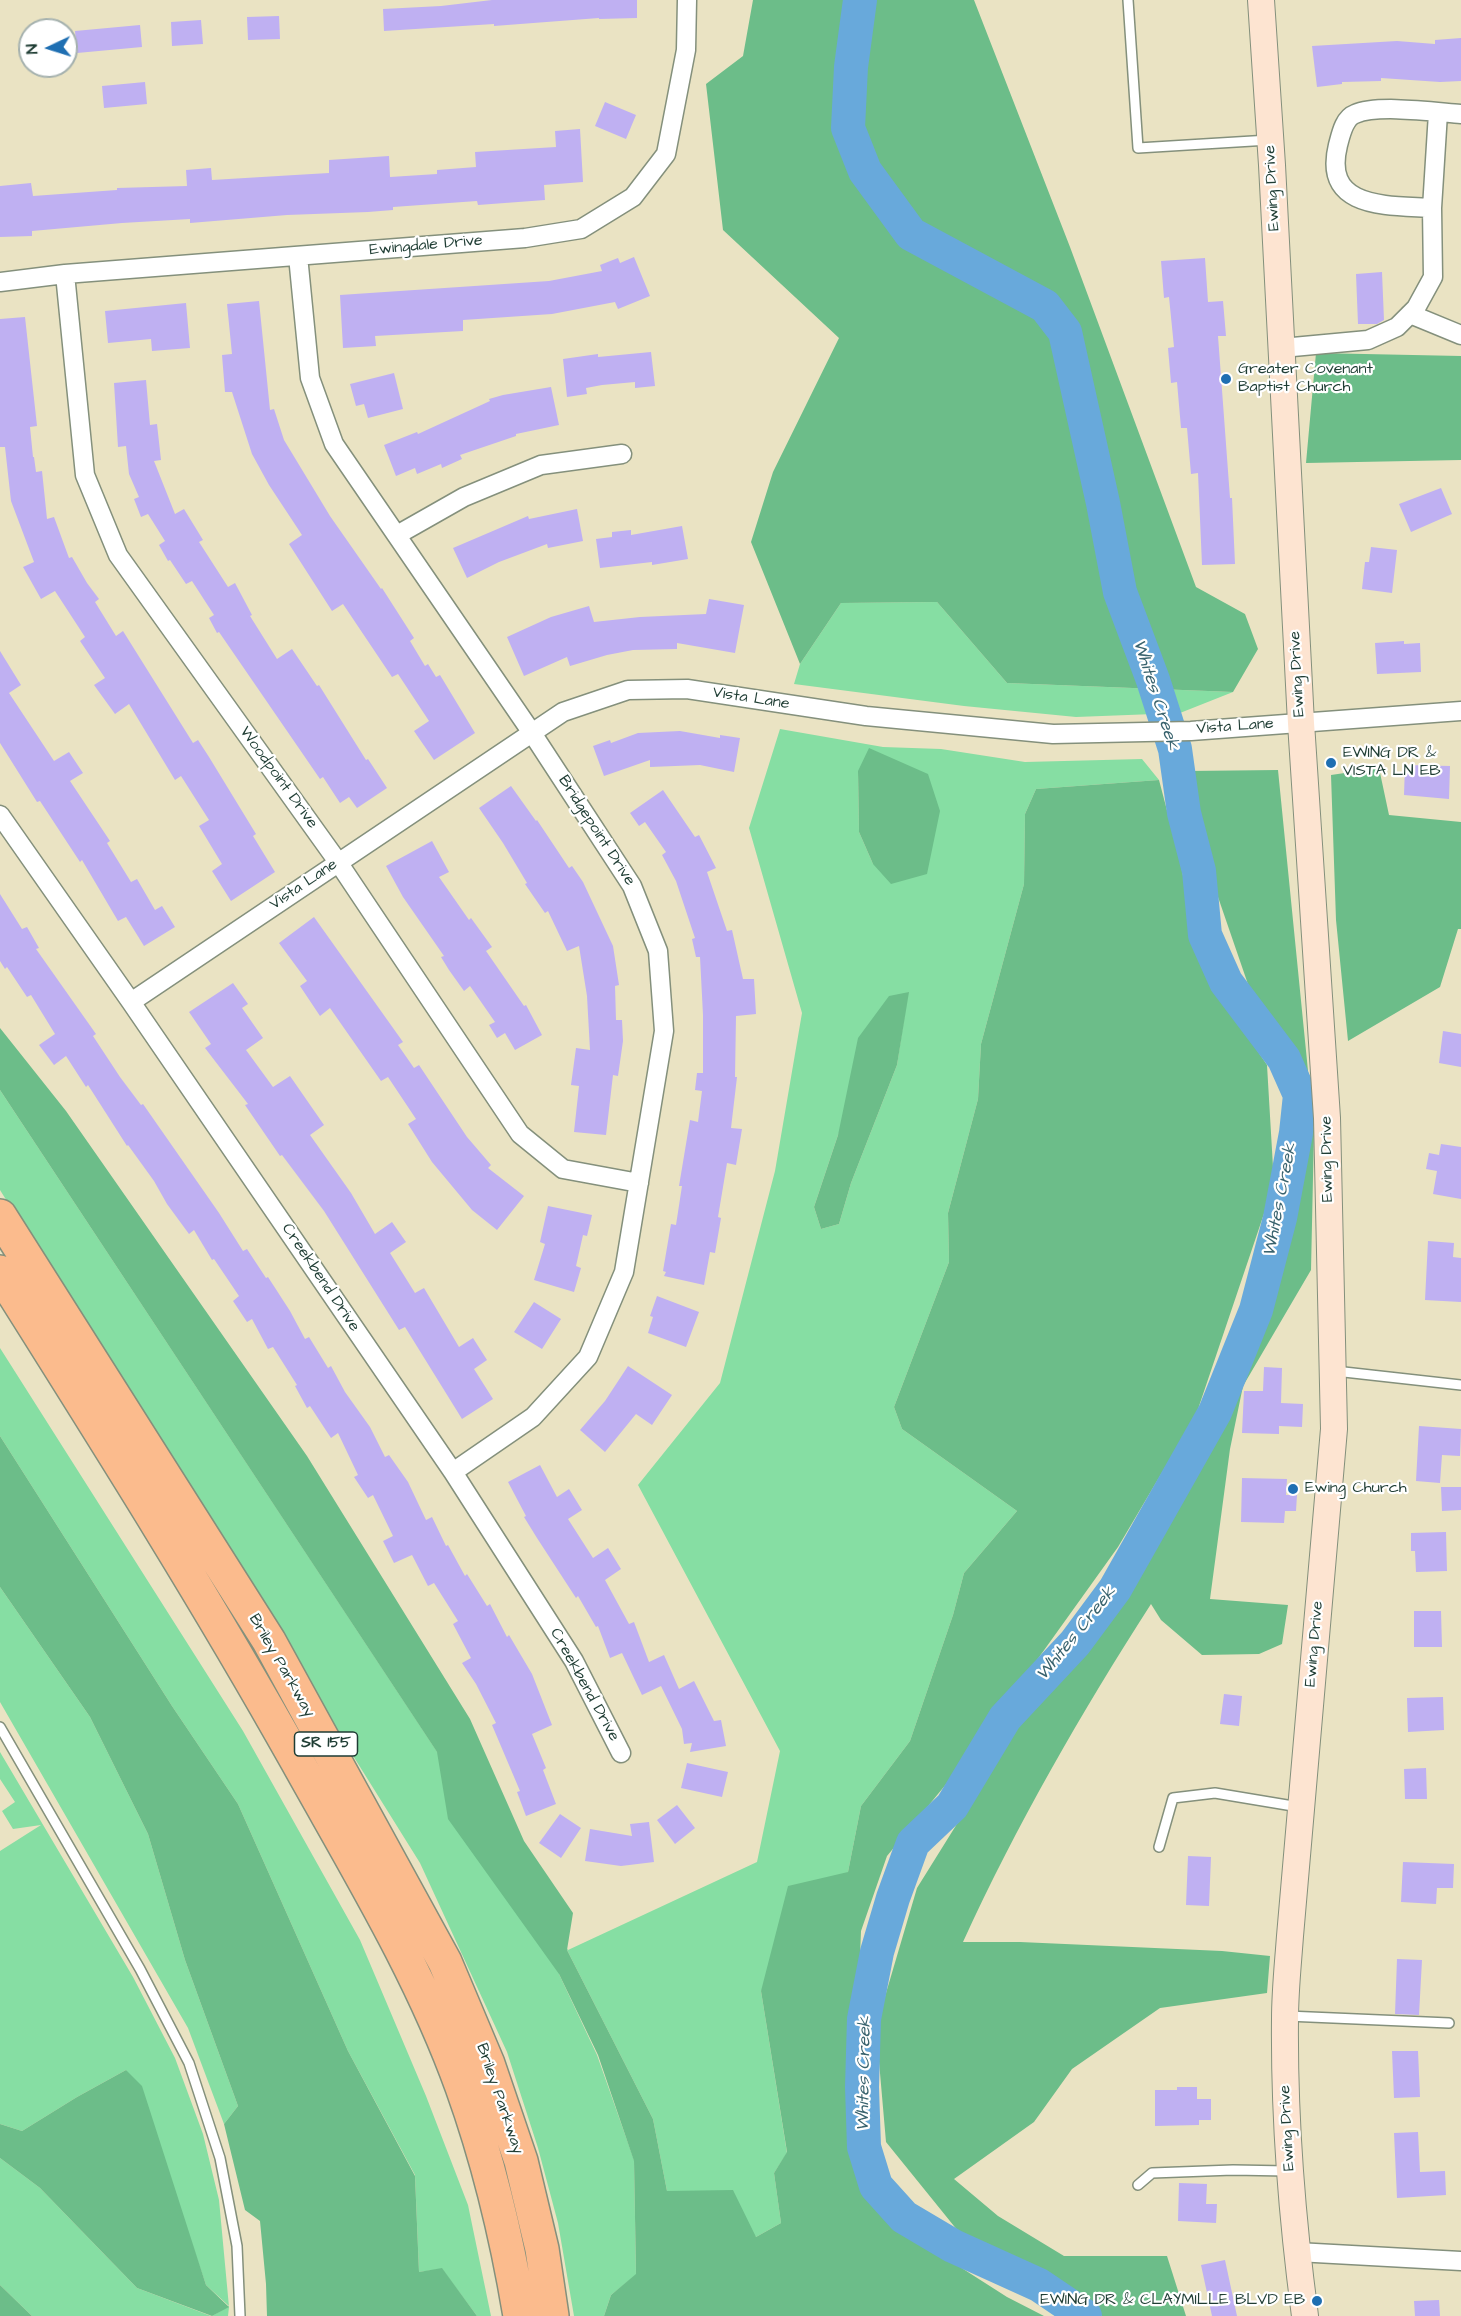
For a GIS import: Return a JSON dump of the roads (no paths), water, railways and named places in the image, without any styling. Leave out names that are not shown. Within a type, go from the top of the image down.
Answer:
[{"type":"highway","name":"Briley Parkway","points":[[0,1216],[269,1641],[445,1962],[488,2064],[521,2162],[542,2249],[552,2316]]},
{"type":"highway","name":"Briley Parkway","points":[[0,1272],[237,1655],[339,1836],[420,1988],[462,2087],[489,2171],[508,2246],[519,2316]]},
{"type":"street","name":"Ewingdale Drive","points":[[0,282],[65,273],[525,238],[581,230],[633,197],[666,154],[686,50],[687,0]]},
{"type":"street","name":"Ewing Drive","points":[[1261,0],[1282,348],[1300,723],[1327,1118],[1333,1371],[1334,1429],[1285,2016],[1285,2087],[1297,2252],[1305,2316]]},
{"type":"street","points":[[1432,208],[1386,205],[1360,200],[1344,190],[1338,180],[1335,159],[1343,128],[1353,114],[1373,109],[1461,114]]},
{"type":"street","points":[[1282,348],[1368,340],[1397,327],[1416,308],[1433,276],[1434,219],[1432,208],[1438,112]]},
{"type":"street","name":"Bridgepoint Drive","points":[[298,256],[310,378],[334,444],[532,733],[632,886],[658,951],[664,1031],[624,1272],[588,1357],[533,1417],[453,1472]]},
{"type":"street","name":"Woodpoint Drive","points":[[65,273],[85,475],[118,555],[338,862],[520,1134],[563,1168],[639,1183]]},
{"type":"street","points":[[1410,314],[1461,335]]},
{"type":"street","points":[[397,536],[464,497],[541,465],[622,454]]},
{"type":"street","name":"Vista Lane","points":[[131,1002],[562,712],[628,690],[687,689],[866,716],[1053,734],[1191,731],[1461,711]]},
{"type":"street","name":"Creekbend Drive","points":[[0,815],[453,1472],[574,1661],[621,1753]]},
{"type":"street","points":[[1297,2252],[1461,2261]]},
{"type":"lane","points":[[1128,0],[1138,148],[1270,140]]},
{"type":"lane","points":[[1333,1371],[1461,1385]]},
{"type":"lane","points":[[0,1726],[140,1969],[189,2063],[220,2158],[237,2246],[240,2312]]},
{"type":"lane","points":[[1159,1847],[1173,1798],[1215,1793],[1301,1808]]},
{"type":"lane","points":[[1285,2016],[1449,2023]]},
{"type":"lane","points":[[1138,2185],[1152,2173],[1291,2170]]},
{"type":"waterway","name":"Whites Creek","points":[[860,0],[851,67],[848,128],[865,171],[911,234],[1045,306],[1065,332],[1120,592],[1153,680],[1175,749],[1184,813],[1199,871],[1205,935],[1226,982],[1284,1059],[1300,1095],[1296,1133],[1280,1218],[1256,1310],[1215,1412],[1115,1589],[1075,1643],[1005,1718],[952,1806],[913,1843],[877,1952],[864,2019],[862,2087],[864,2147],[876,2186],[904,2217],[953,2246],[1039,2285],[1085,2316]]},
{"type":"place","name":"Greater Covenant Baptist Church","points":[[1226,379]]},
{"type":"place","name":"EWING DR & VISTA LN EB","points":[[1331,763]]},
{"type":"place","name":"Ewing Church","points":[[1293,1489]]},
{"type":"place","name":"EWING DR & CLAYMILLE BLVD EB","points":[[1317,2301]]}]
